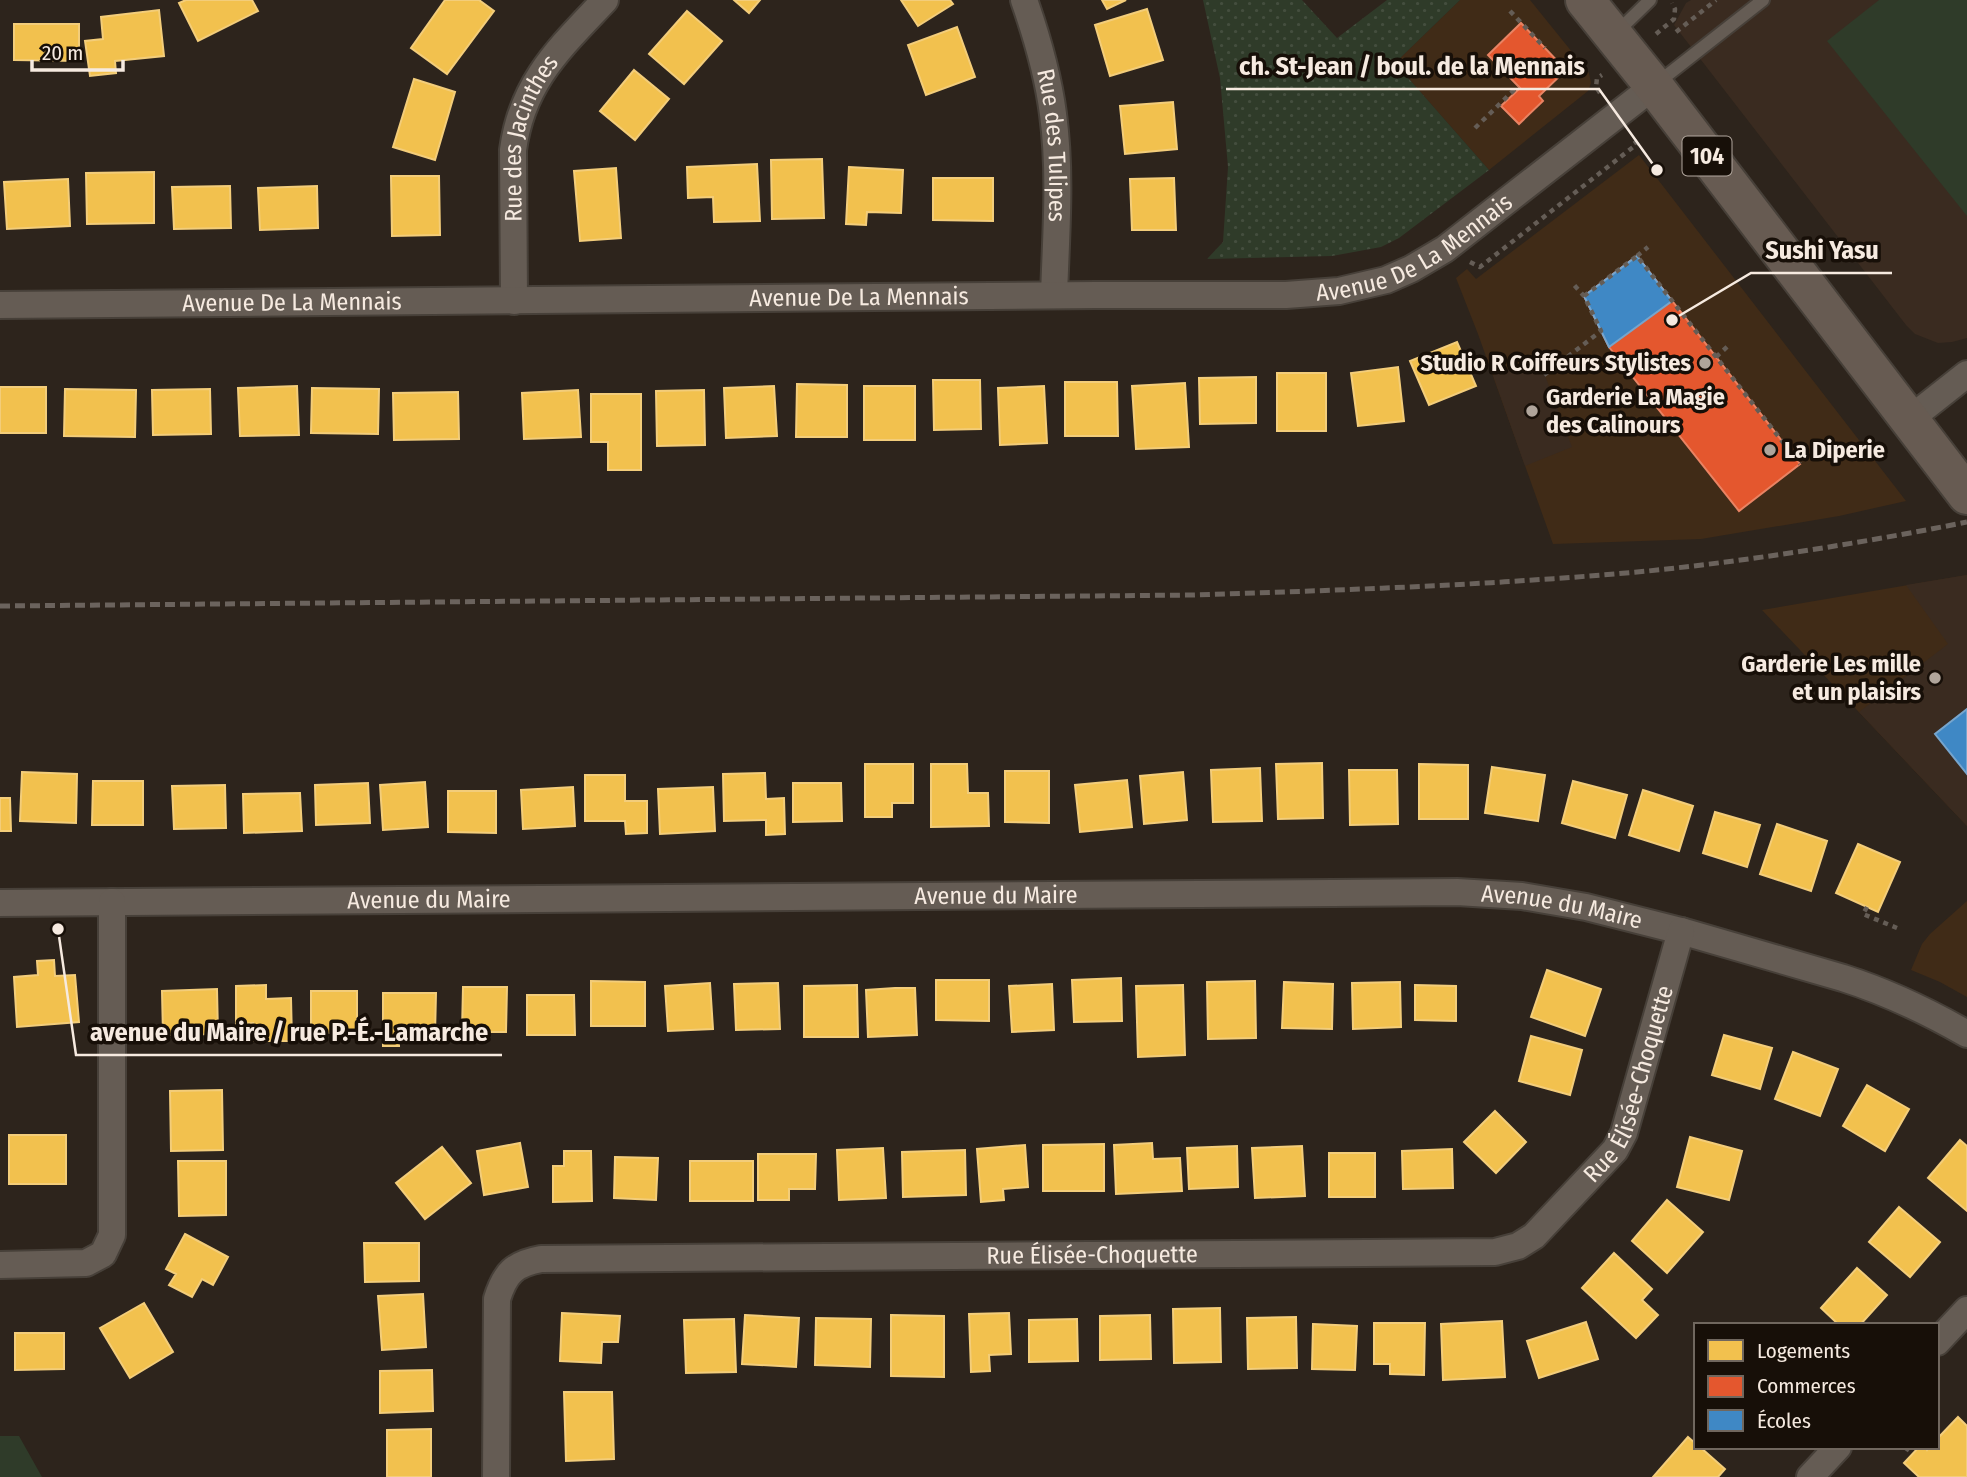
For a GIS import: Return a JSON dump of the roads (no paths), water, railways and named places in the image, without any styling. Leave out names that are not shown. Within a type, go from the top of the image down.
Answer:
[{"type":"main road","name":"104","points":[[1585,0],[1967,495]]},
{"type":"street","name":"Rue des Jacinthes","points":[[514,301],[513,150],[522,110],[540,74],[559,49],[605,0]]},
{"type":"street","name":"Rue des Tulipes","points":[[1024,0],[1042,54],[1055,127],[1057,163],[1054,295]]},
{"type":"street","name":"Avenue De La Mennais","points":[[0,305],[1310,294],[1339,291],[1386,280],[1435,255],[1464,236],[1654,86]]},
{"type":"street","points":[[1910,419],[1967,374]]},
{"type":"street","name":"Avenue du Maire","points":[[0,903],[1457,892],[1513,895],[1553,901],[1681,931],[1875,988],[1918,1007],[1967,1034]]},
{"type":"street","points":[[0,1265],[86,1263],[103,1254],[112,1235],[112,902]]},
{"type":"street","name":"Rue Élisée-Choquette","points":[[495,1477],[497,1299],[506,1275],[528,1262],[555,1259],[1496,1252],[1527,1242],[1615,1150],[1624,1133],[1681,931]]},
{"type":"street","points":[[1810,1477],[1836,1449]]},
{"type":"lane","points":[[1614,36],[1650,0]]},
{"type":"lane","points":[[1654,86],[1763,0]]},
{"type":"railway","points":[[0,606],[1194,595],[1364,589],[1535,580],[1688,567],[1808,550],[1967,522]]},
{"type":"place","name":"ch. St-Jean / boul. de la Mennais","points":[[1657,170]]},
{"type":"place","name":"Sushi Yasu","points":[[1672,320]]},
{"type":"place","name":"Studio R Coiffeurs Stylistes","points":[[1705,363]]},
{"type":"place","name":"Garderie La Magie des Calinours","points":[[1532,411]]},
{"type":"place","name":"La Diperie","points":[[1770,450]]},
{"type":"place","name":"Garderie Les mille et un plaisirs","points":[[1935,678]]},
{"type":"place","name":"avenue du Maire / rue P.-É.-Lamarche","points":[[58,929]]}]
